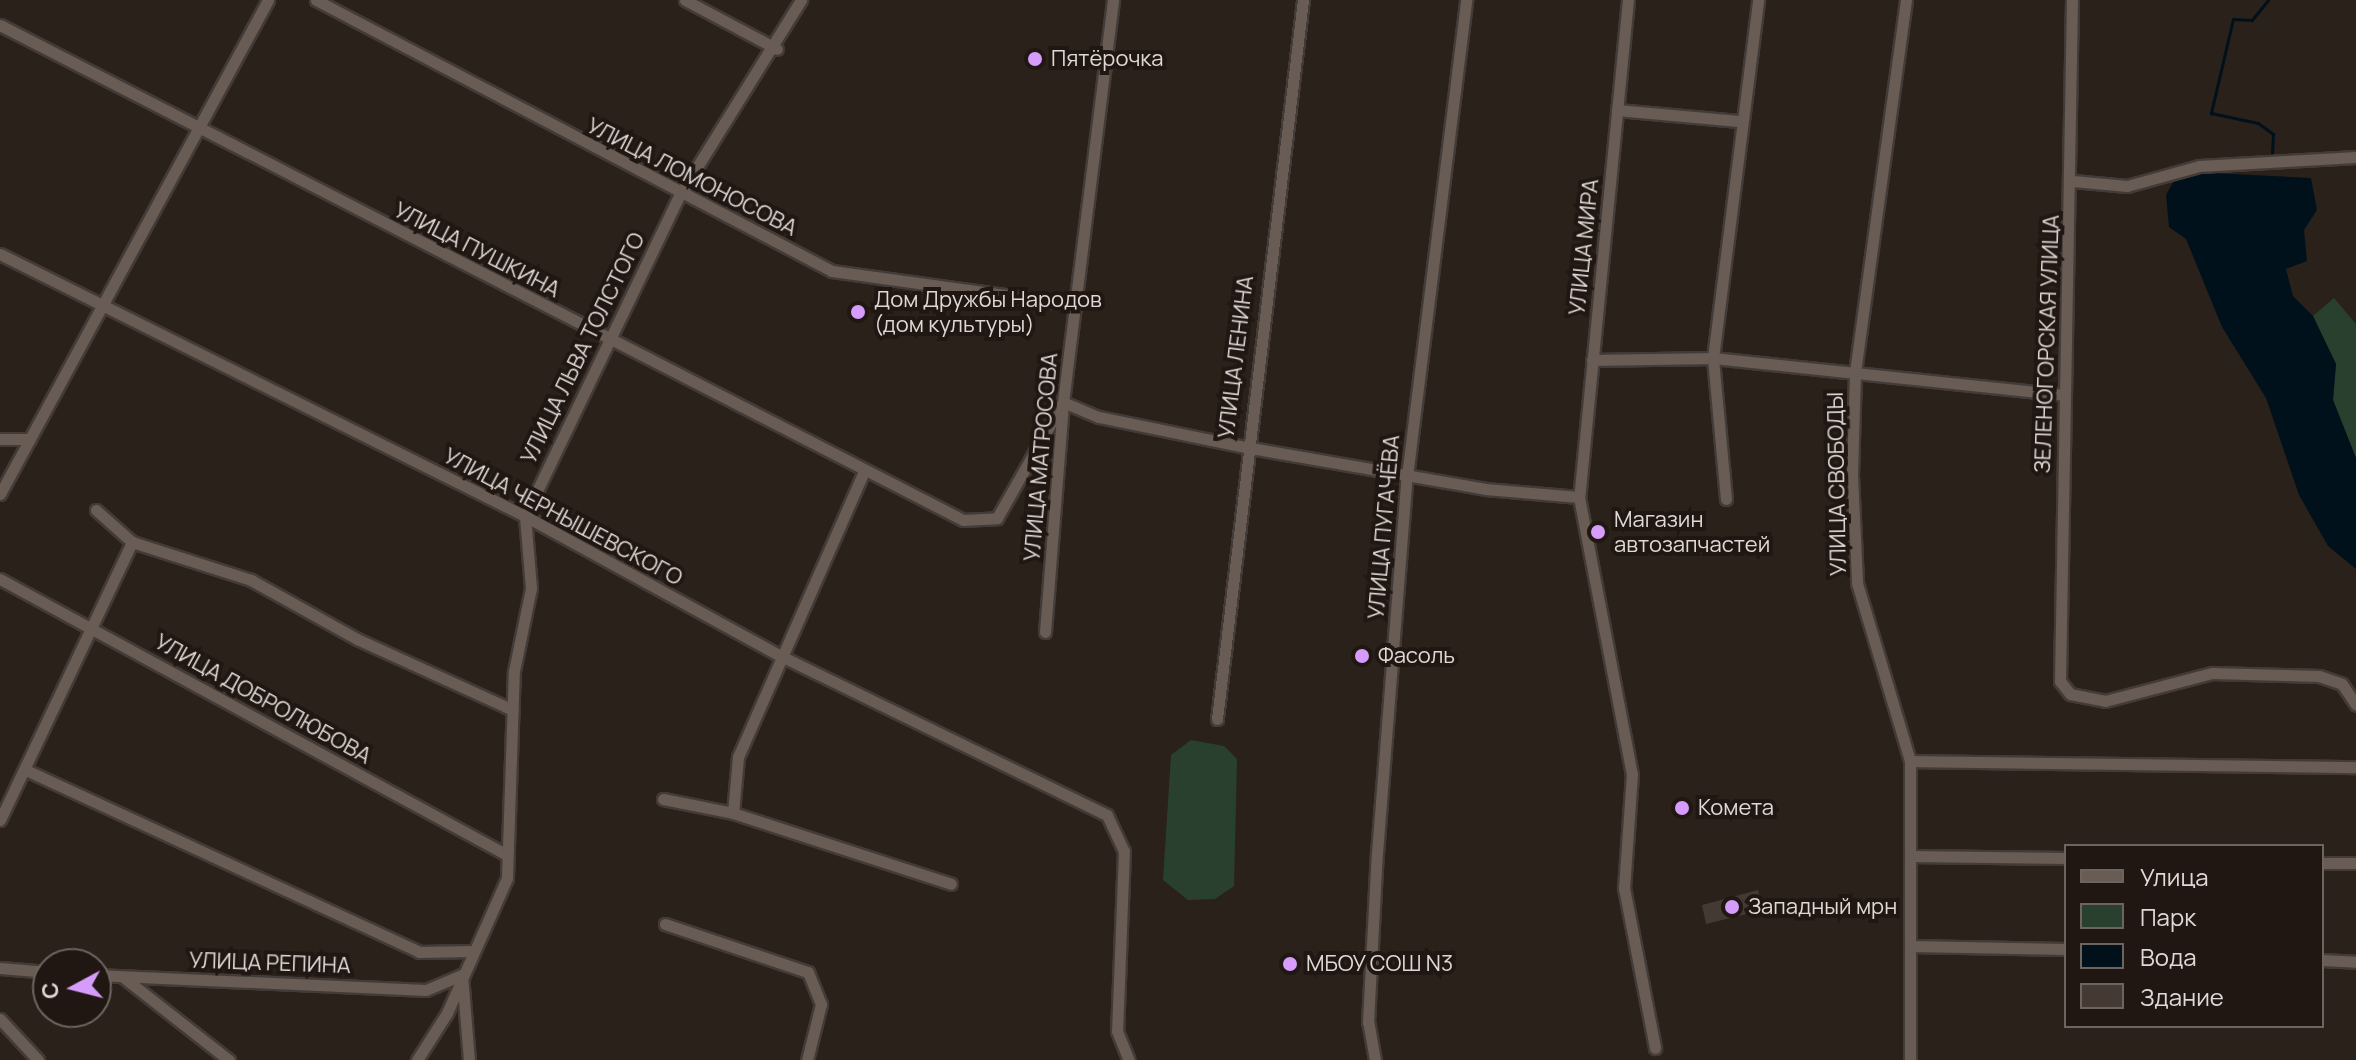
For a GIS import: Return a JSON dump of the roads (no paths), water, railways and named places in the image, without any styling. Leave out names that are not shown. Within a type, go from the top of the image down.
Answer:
[{"type":"street","points":[[0,494],[268,0]]},
{"type":"street","name":"УЛИЦА ЛОМОНОСОВА","points":[[316,0],[679,196],[845,276],[1077,305]]},
{"type":"street","points":[[685,0],[777,49]]},
{"type":"street","name":"УЛИЦА ЛЬВА ТОЛСТОГО","points":[[417,1060],[504,892],[513,710],[531,588],[525,516],[606,339],[679,196],[777,49],[801,0]]},
{"type":"street","name":"УЛИЦА МАТРОСОВА","points":[[1045,632],[1063,402],[1113,0]]},
{"type":"street","name":"УЛИЦА ЛЕНИНА","points":[[1217,719],[1245,447],[1303,0]]},
{"type":"street","name":"УЛИЦА ПУГАЧЁВА","points":[[1375,1060],[1368,1022],[1377,853],[1407,476],[1466,0]]},
{"type":"street","name":"УЛИЦА МИРА","points":[[1579,497],[1628,0]]},
{"type":"street","points":[[1726,499],[1713,358],[1739,121],[1758,0]]},
{"type":"street","name":"УЛИЦА СВОБОДЫ","points":[[1906,0],[1855,374],[1857,583],[1910,761],[1910,1060]]},
{"type":"street","name":"ЗЕЛЕНОГОРСКАЯ УЛИЦА","points":[[2072,0],[2073,181],[2057,670],[2064,688],[2105,701],[2138,698],[2212,673],[2319,676],[2342,684],[2356,705]]},
{"type":"street","name":"УЛИЦА ПУШКИНА","points":[[0,25],[863,474],[981,523],[1002,511],[1063,402]]},
{"type":"street","points":[[1617,110],[1739,121]]},
{"type":"street","points":[[2073,181],[2127,186],[2199,166],[2356,157]]},
{"type":"street","name":"УЛИЦА ЧЕРНЫШЕВСКОГО","points":[[0,254],[525,516],[783,657],[1107,815],[1124,851],[1117,1031],[1129,1060]]},
{"type":"street","points":[[1592,360],[1713,358],[2064,395]]},
{"type":"street","points":[[1063,402],[1099,417],[1245,447],[1407,476],[1579,497],[1632,774],[1624,888],[1655,1048]]},
{"type":"street","points":[[0,439],[30,439]]},
{"type":"street","points":[[733,813],[735,767],[863,474]]},
{"type":"street","points":[[96,510],[132,542],[251,580],[357,639],[513,710]]},
{"type":"street","points":[[0,820],[28,771],[90,627],[132,542]]},
{"type":"street","name":"УЛИЦА ДОБРОЛЮБОВА","points":[[0,579],[507,855]]},
{"type":"street","points":[[1910,761],[2356,767]]},
{"type":"street","points":[[28,771],[419,952],[472,951]]},
{"type":"street","points":[[663,799],[733,813],[951,884]]},
{"type":"street","points":[[1910,856],[2064,858]]},
{"type":"street","points":[[2324,863],[2356,863]]},
{"type":"street","points":[[665,924],[798,965],[821,992],[807,1060]]},
{"type":"street","points":[[1910,946],[2064,949]]},
{"type":"street","points":[[2324,960],[2356,962]]},
{"type":"street","points":[[0,968],[32,971]]},
{"type":"street","points":[[462,975],[469,1060]]},
{"type":"street","name":"УЛИЦА РЕПИНА","points":[[112,976],[426,990],[462,975]]},
{"type":"street","points":[[123,977],[229,1060]]},
{"type":"street","points":[[0,1019],[38,1060]]},
{"type":"water","points":[[2191,172],[2311,178],[2317,210],[2304,230],[2307,261],[2286,269],[2293,296],[2313,316],[2336,364],[2333,400],[2356,458],[2356,569],[2328,546],[2299,495],[2266,398],[2222,327],[2186,239],[2169,227],[2166,195],[2176,177]]},
{"type":"waterway","points":[[2268,0],[2252,20],[2233,19],[2211,113],[2258,123],[2273,134],[2272,154]]},
{"type":"place","name":"Пятёрочка","points":[[1035,59]]},
{"type":"place","name":"Дом Дружбы Народов (дом культуры)","points":[[858,312]]},
{"type":"place","name":"Магазин автозапчастей","points":[[1598,532]]},
{"type":"place","name":"Фасоль","points":[[1362,656]]},
{"type":"place","name":"Комета","points":[[1682,808]]},
{"type":"place","name":"Западный мрн","points":[[1732,907]]},
{"type":"place","name":"МБОУ СОШ N3","points":[[1290,964]]}]
